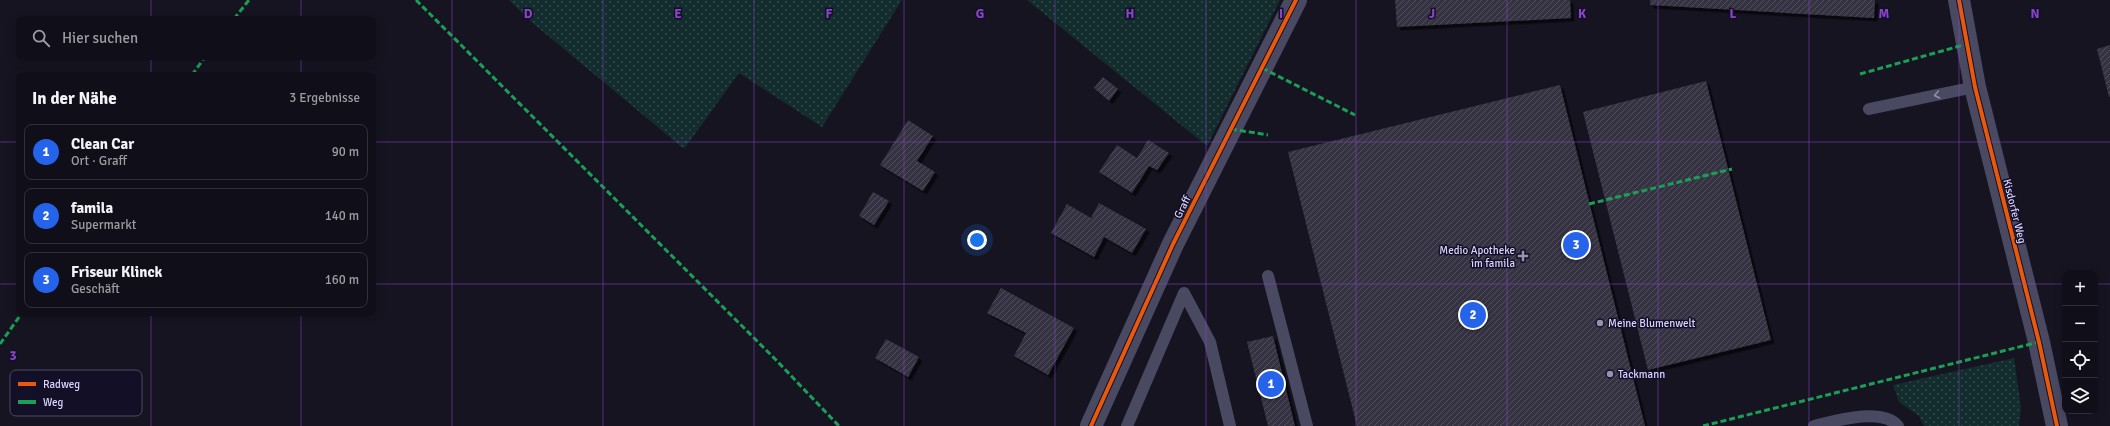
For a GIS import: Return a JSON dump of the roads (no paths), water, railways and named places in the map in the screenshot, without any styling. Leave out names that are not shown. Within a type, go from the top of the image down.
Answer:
[{"type":"street","name":"Graff","points":[[1091,426],[1174,244],[1296,0]]},
{"type":"street","name":"Kisdorfer Weg","points":[[1959,0],[1975,87],[2039,342],[2057,426]]},
{"type":"lane","points":[[1870,109],[1975,87]]},
{"type":"lane","points":[[1268,276],[1307,426]]},
{"type":"lane","points":[[1127,426],[1184,294],[1210,342],[1230,426]]},
{"type":"lane","points":[[1814,426],[1871,415],[1895,423],[1898,426]]},
{"type":"place","name":"Friseur Klinck","points":[[1576,245]]},
{"type":"place","name":"Medio Apotheke im famila","points":[[1523,256]]},
{"type":"place","name":"famila","points":[[1473,315]]},
{"type":"place","name":"Meine Blumenwelt","points":[[1600,323]]},
{"type":"place","name":"Tackmann","points":[[1610,374]]},
{"type":"place","name":"Clean Car","points":[[1271,384]]}]
